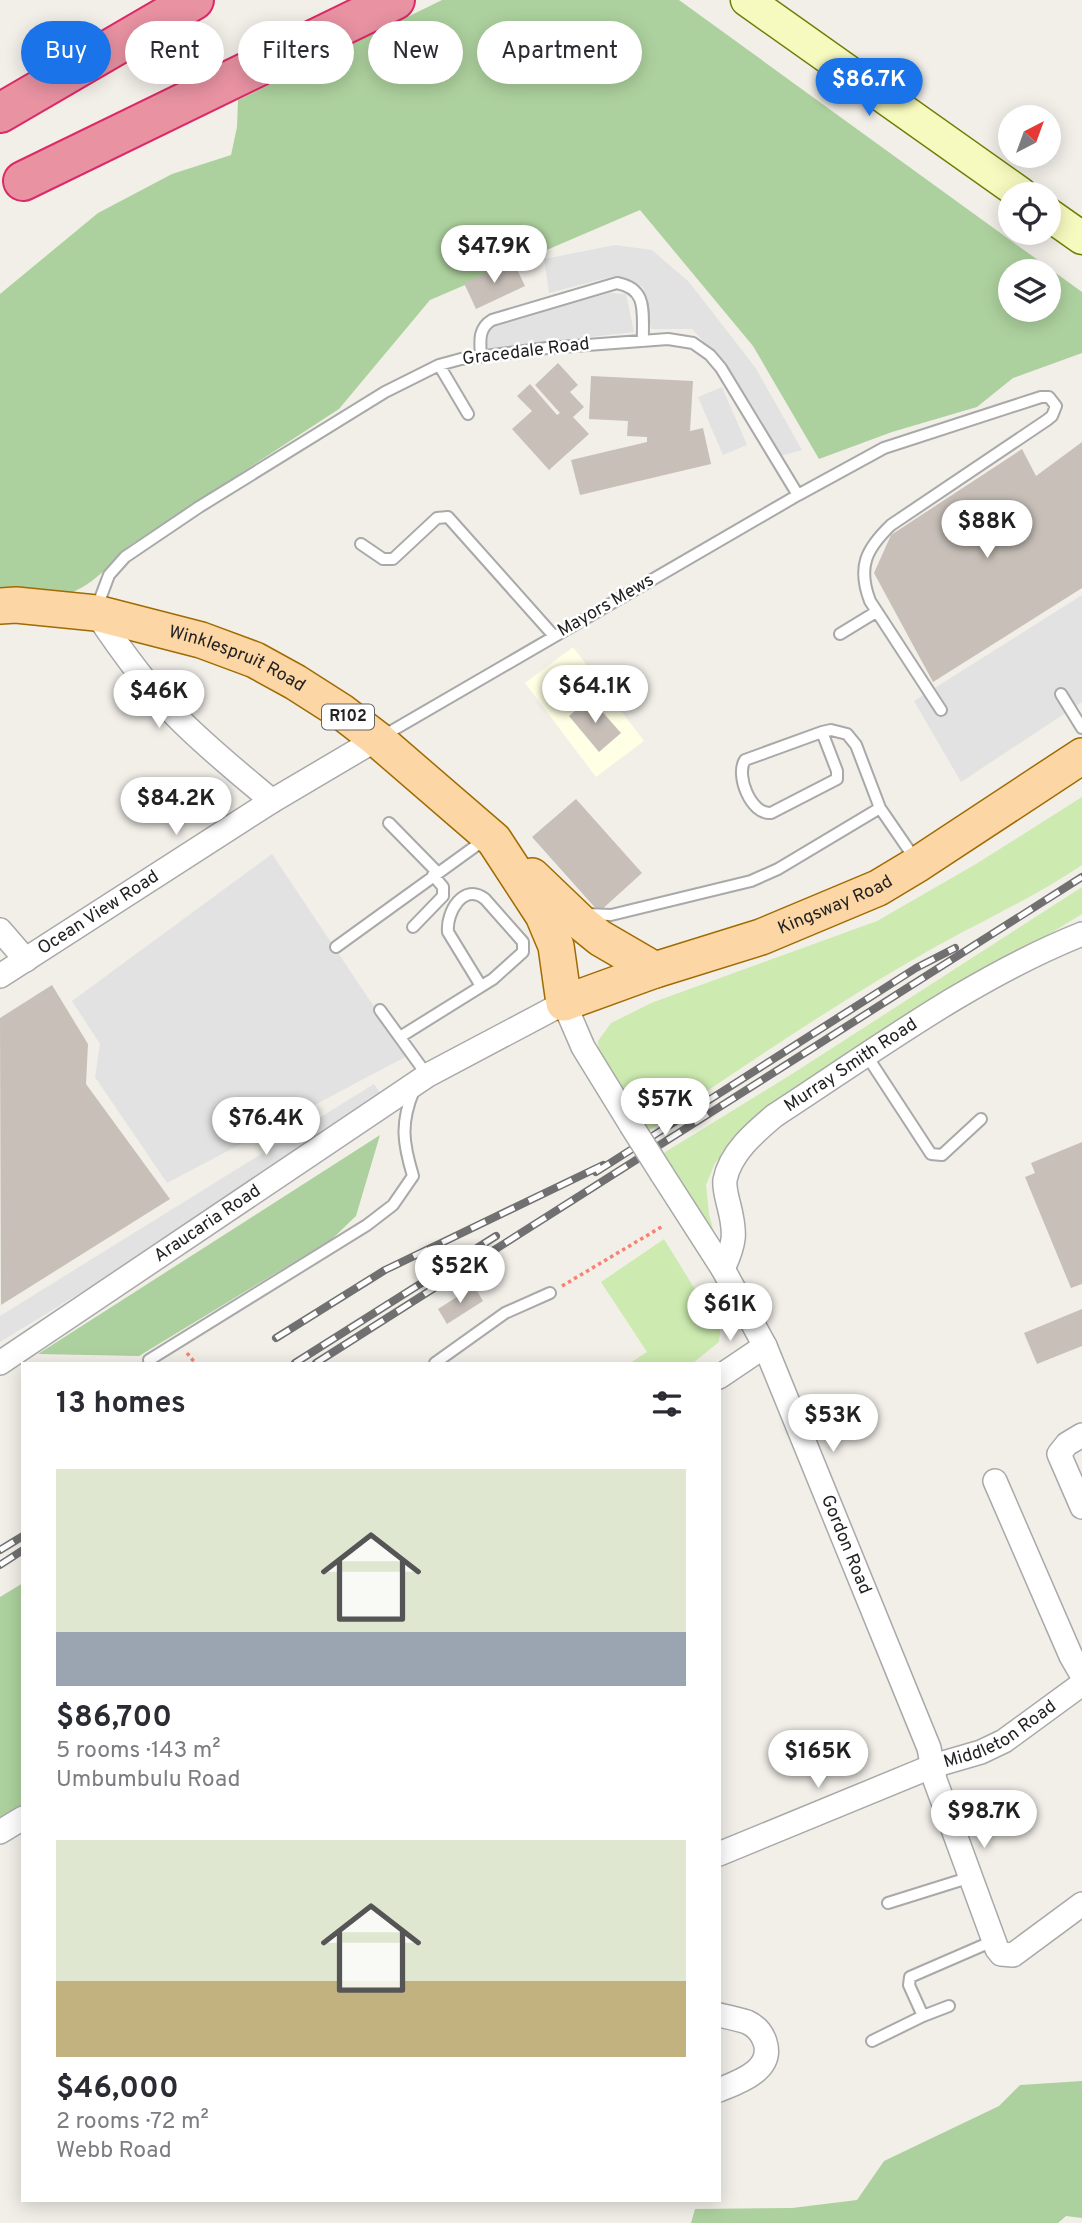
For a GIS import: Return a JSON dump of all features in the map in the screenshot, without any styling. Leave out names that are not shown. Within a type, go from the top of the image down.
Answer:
[{"type":"highway","points":[[0,113],[194,0]]},
{"type":"highway","points":[[11,189],[222,65],[342,0]]},
{"type":"highway","points":[[11,189],[395,0]]},
{"type":"main road","points":[[747,0],[1004,182]]},
{"type":"main road","points":[[1061,223],[1082,238]]},
{"type":"main road","name":"Winklespruit Road","points":[[0,606],[16,605],[96,613],[201,640],[255,660],[342,712],[491,838],[542,915],[556,946],[564,1003]]},
{"type":"main road","name":"Kingsway Road","points":[[564,1003],[655,970],[761,937],[878,888],[1082,756]]},
{"type":"main road","points":[[491,838],[600,938],[655,970]]},
{"type":"street","points":[[96,613],[125,656],[174,714],[272,801]]},
{"type":"street","name":"Ocean View Road","points":[[0,976],[272,801],[377,739]]},
{"type":"street","points":[[0,930],[26,960]]},
{"type":"street","name":"Murray Smith Road","points":[[723,1269],[734,1242],[725,1181],[730,1164],[754,1132],[978,985],[1021,960],[1082,934]]},
{"type":"street","name":"Araucaria Road","points":[[0,1363],[428,1074],[564,1003]]},
{"type":"street","name":"Gordon Road","points":[[564,1003],[583,1047],[723,1269],[765,1346],[929,1748],[935,1780],[1000,1948]]},
{"type":"street","points":[[721,1376],[765,1346]]},
{"type":"street","points":[[1082,1435],[1067,1444],[1059,1454],[1082,1507]]},
{"type":"street","points":[[995,1481],[1082,1675]]},
{"type":"street","name":"Middleton Road","points":[[721,1853],[933,1766],[964,1759],[1004,1741],[1082,1684]]},
{"type":"street","points":[[0,1832],[21,1819]]},
{"type":"street","points":[[1000,1948],[1023,1949],[1082,1904]]},
{"type":"street","points":[[721,2016],[748,2023],[760,2032],[766,2046],[765,2059],[756,2072],[721,2089]]},
{"type":"lane","points":[[481,356],[482,329],[492,320],[617,283],[628,285],[641,298],[643,341]]},
{"type":"lane","name":"Gracedale Road","points":[[96,613],[109,575],[125,557],[209,501],[386,392],[439,365],[481,356],[668,339],[693,343],[710,355],[721,368],[798,495]]},
{"type":"lane","points":[[439,365],[468,414]]},
{"type":"lane","name":"Mayors Mews","points":[[377,739],[868,456],[905,440],[1041,397],[1049,397],[1056,406],[1047,420],[891,525],[873,543],[863,569],[864,586],[876,612]]},
{"type":"lane","points":[[361,544],[388,561],[437,518],[448,517],[554,636]]},
{"type":"lane","points":[[840,634],[876,612],[941,709]]},
{"type":"lane","points":[[1061,694],[1082,728]]},
{"type":"lane","points":[[821,732],[837,771],[837,779],[771,813],[757,810],[741,775],[741,766],[745,760],[821,732],[840,731],[852,738],[880,808],[918,864]]},
{"type":"lane","points":[[558,900],[586,914],[611,915],[743,884],[778,869],[880,808]]},
{"type":"lane","points":[[389,823],[435,873],[443,887],[443,897],[413,927]]},
{"type":"lane","points":[[335,947],[435,873],[491,838]]},
{"type":"lane","points":[[400,1037],[481,986],[511,965],[523,952],[525,945],[485,899],[479,894],[471,893],[450,911],[447,932],[481,986]]},
{"type":"lane","points":[[149,1360],[367,1226],[393,1205],[413,1177],[405,1148],[404,1118],[413,1091],[428,1074],[380,1010]]},
{"type":"lane","points":[[867,1056],[931,1154],[942,1155],[981,1119]]},
{"type":"lane","points":[[436,1362],[505,1313],[550,1293]]},
{"type":"lane","points":[[888,1903],[971,1877]]},
{"type":"lane","points":[[923,2016],[909,1985],[910,1977],[1000,1948]]},
{"type":"lane","points":[[872,2041],[949,2006]]},
{"type":"path","points":[[550,1293],[663,1226]]},
{"type":"path","points":[[188,1352],[194,1362]]},
{"type":"shaded area","points":[[615,245],[652,250],[689,282],[755,367],[802,450],[780,456],[732,373],[692,329],[651,329],[643,287],[614,276],[549,293],[544,259]]},
{"type":"shaded area","points":[[610,293],[626,294],[634,332],[486,349],[490,326]]},
{"type":"shaded area","points":[[722,387],[747,445],[723,455],[698,397]]},
{"type":"shaded area","points":[[1082,595],[1082,702],[961,782],[914,701]]},
{"type":"shaded area","points":[[573,647],[644,741],[596,777],[525,683]]},
{"type":"shaded area","points":[[272,854],[407,1056],[167,1183],[95,1077],[100,1044],[72,1001]]},
{"type":"shaded area","points":[[374,1084],[388,1104],[0,1342],[0,1316]]},
{"type":"green space","points":[[442,0],[679,0],[998,231],[998,245],[1017,245],[1036,259],[998,259],[998,322],[1061,322],[1061,277],[1082,292],[1082,353],[1013,378],[977,407],[892,432],[819,459],[753,346],[640,210],[430,300],[339,409],[129,546],[81,588],[45,599],[0,596],[0,294],[98,213],[172,174],[231,155],[237,127],[238,100],[271,84],[354,84],[354,43],[368,36],[368,84],[463,84],[463,21],[399,21]]},
{"type":"green space","points":[[1082,797],[1082,865],[875,982],[644,1134],[599,1061],[598,1041],[611,1023],[651,1003],[877,921],[976,864]]},
{"type":"green space","points":[[1082,887],[1082,914],[935,1004],[745,1129],[715,1163],[706,1185],[714,1233],[712,1241],[657,1157],[792,1074]]},
{"type":"green space","points":[[380,1135],[356,1216],[332,1239],[139,1356],[38,1354]]},
{"type":"green space","points":[[664,1239],[720,1330],[719,1342],[694,1362],[632,1362],[647,1352],[601,1282]]},
{"type":"green space","points":[[21,1584],[21,1808],[0,1821],[0,1597]]},
{"type":"green space","points":[[1082,2081],[1082,2218],[1066,2216],[1058,2223],[691,2223],[695,2209],[792,2208],[857,2200],[884,2161],[999,2106],[1020,2085]]},
{"type":"building","points":[[513,261],[525,286],[476,309],[464,283]]},
{"type":"building","points":[[558,363],[578,385],[570,392],[584,407],[573,417],[589,434],[549,470],[512,429],[532,411],[517,396],[530,384],[557,415],[560,413],[535,385]]},
{"type":"building","points":[[591,376],[693,381],[690,431],[703,428],[711,464],[580,495],[571,460],[647,442],[647,437],[627,436],[628,421],[589,419]]},
{"type":"building","points":[[1082,442],[1082,588],[933,682],[874,573],[891,535],[1022,449],[1036,476]]},
{"type":"building","points":[[590,698],[621,733],[599,752],[569,716]]},
{"type":"building","points":[[576,799],[642,873],[599,912],[532,837]]},
{"type":"building","points":[[52,985],[88,1044],[86,1084],[170,1199],[1,1305],[0,1018]]},
{"type":"building","points":[[1082,1142],[1082,1284],[1071,1288],[1025,1177],[1035,1173],[1031,1163]]},
{"type":"building","points":[[474,1286],[483,1301],[447,1324],[438,1309]]},
{"type":"building","points":[[1082,1309],[1082,1346],[1037,1364],[1024,1333]]},
{"type":"railway","points":[[318,1362],[1082,877]]},
{"type":"railway","points":[[596,1172],[916,968],[955,948]]},
{"type":"railway","points":[[276,1338],[385,1270],[603,1165]]},
{"type":"railway","points":[[297,1362],[496,1236]]},
{"type":"railway","points":[[0,1550],[21,1537]]},
{"type":"railway","points":[[0,1565],[21,1551]]}]
